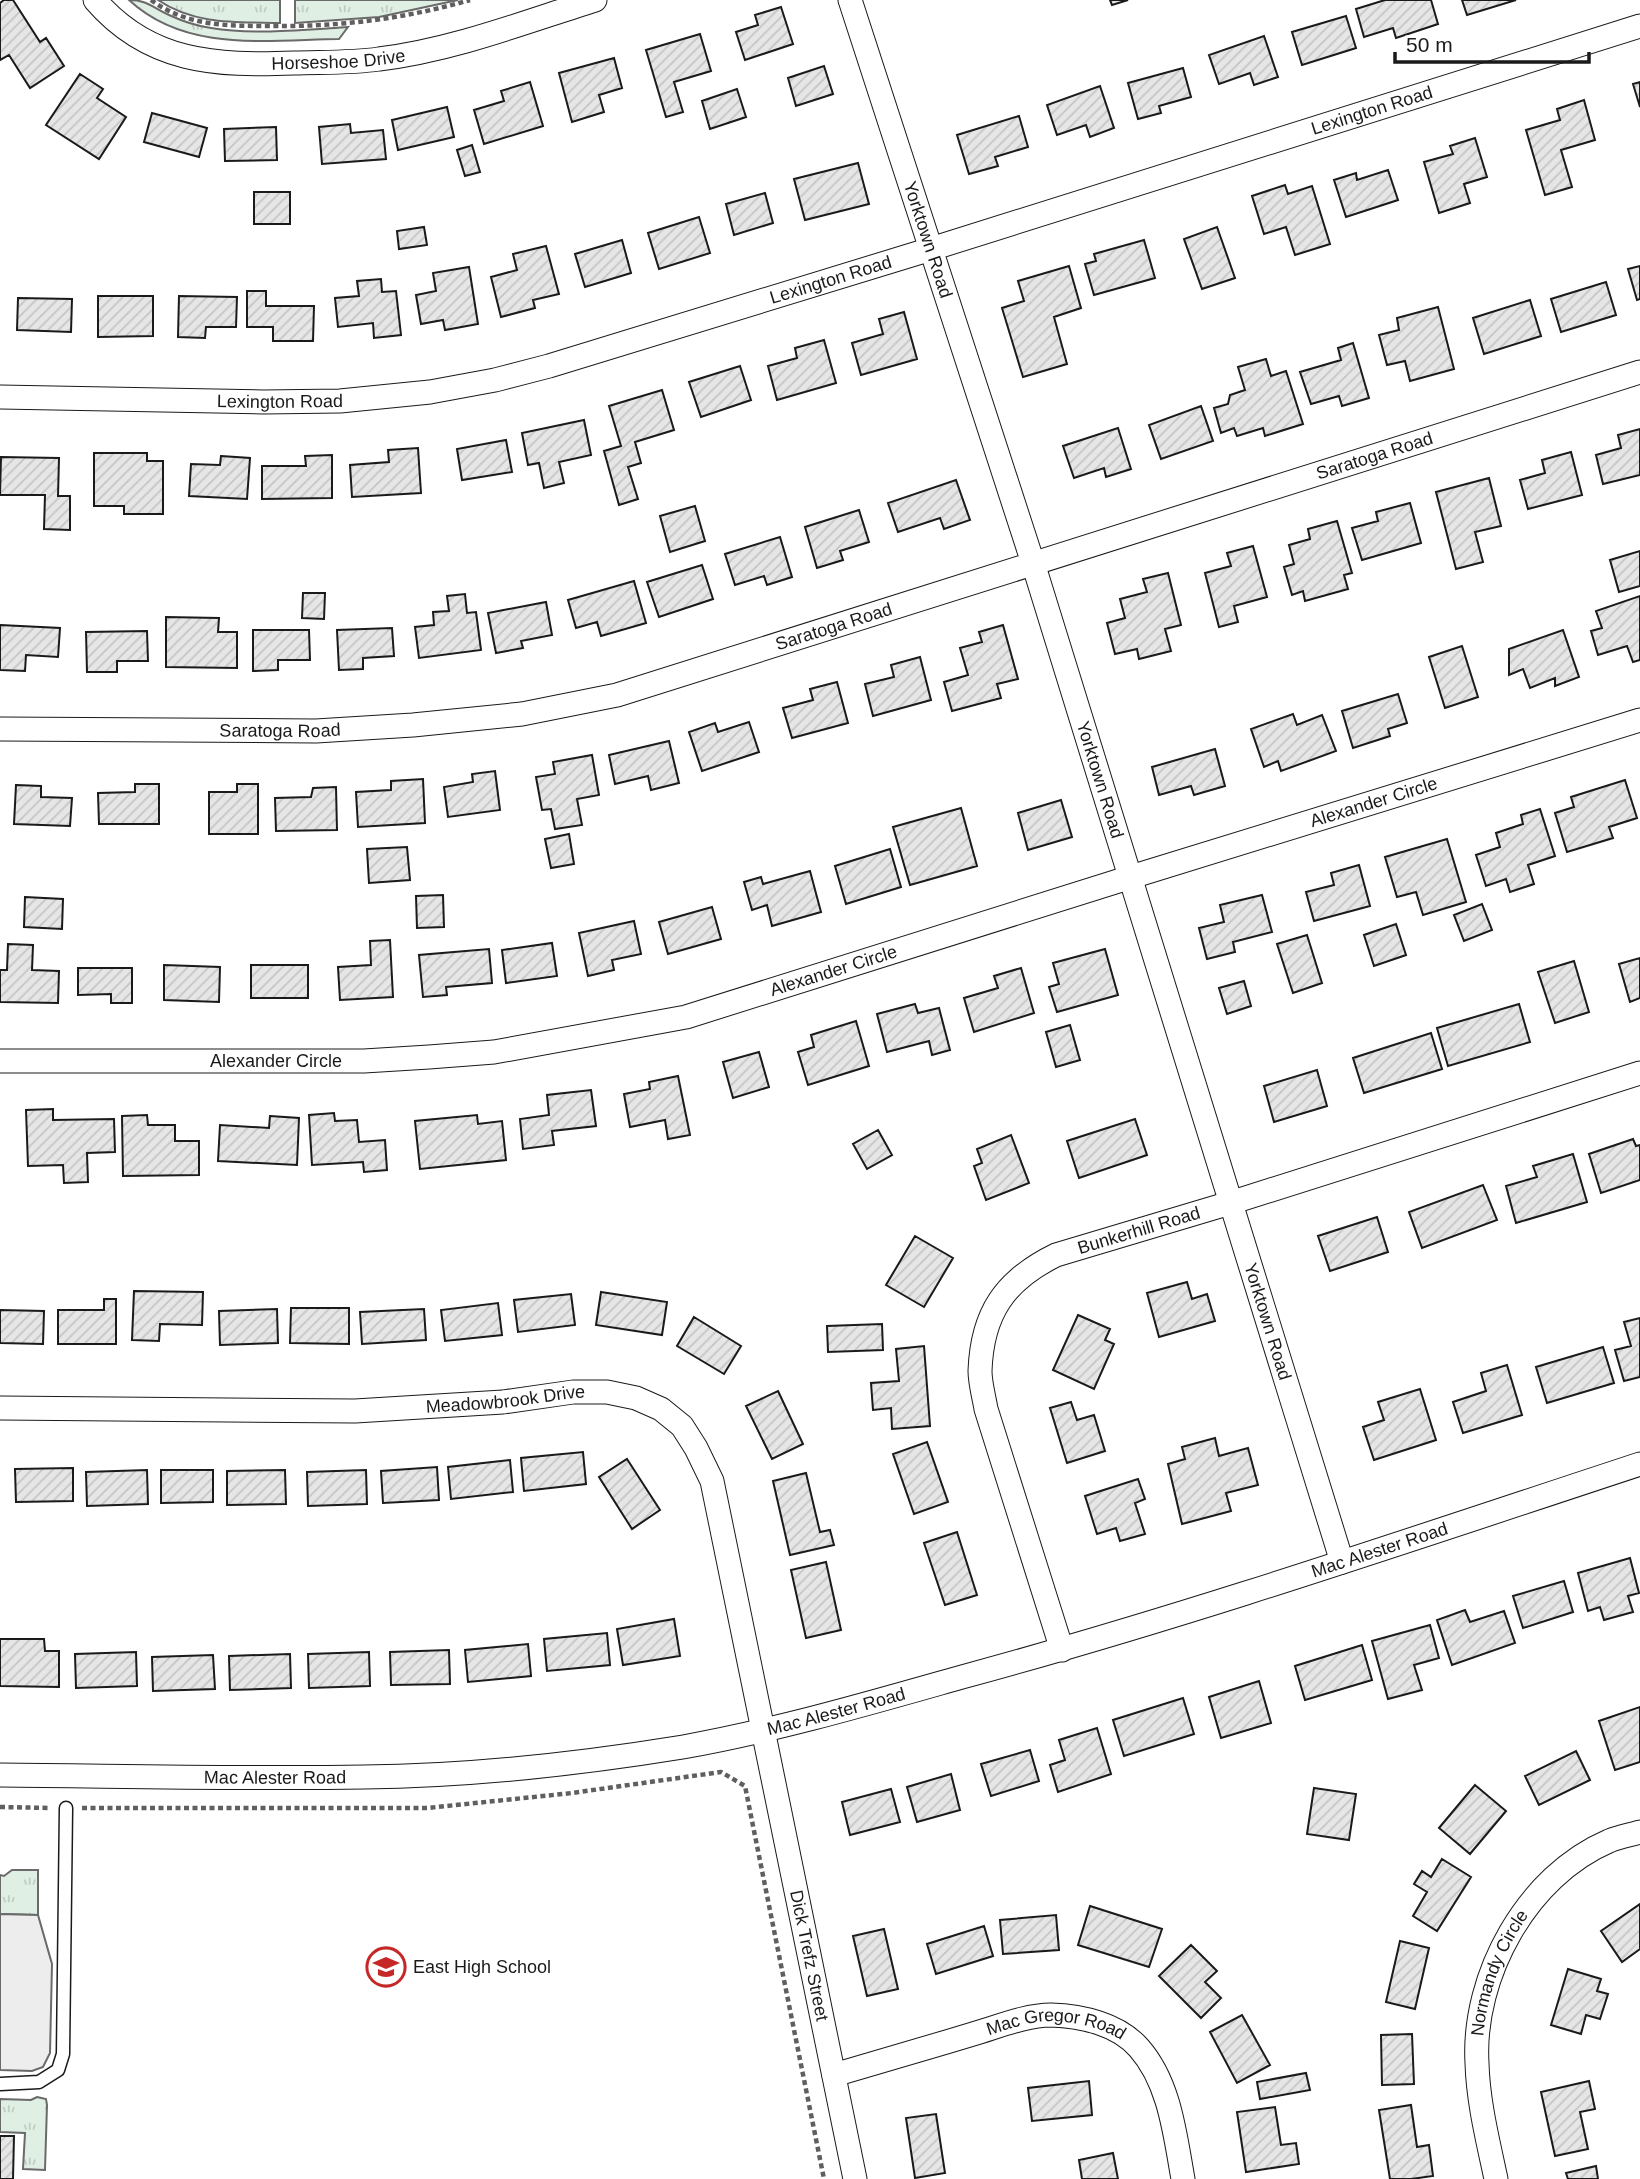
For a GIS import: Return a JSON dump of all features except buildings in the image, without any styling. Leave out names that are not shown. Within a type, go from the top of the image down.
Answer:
[{"type":"street","name":"Horseshoe Drive","points":[[95,0],[124,29],[151,45],[179,56],[251,64],[378,60],[473,39],[595,0]]},
{"type":"street","name":"Yorktown Road","points":[[850,0],[1033,563],[1342,1562]]},
{"type":"street","name":"Lexington Road","points":[[0,397],[340,401],[430,392],[495,380],[549,366],[931,248],[1640,26]]},
{"type":"street","name":"Saratoga Road","points":[[0,729],[316,732],[522,714],[617,695],[1640,372]]},
{"type":"street","name":"Alexander Circle","points":[[0,1061],[364,1061],[495,1052],[686,1017],[1640,720]]},
{"type":"street","name":"Bunkerhill Road","points":[[1062,1650],[986,1409],[980,1372],[985,1334],[996,1304],[1013,1282],[1034,1266],[1056,1255],[1230,1203],[1640,1073]]},
{"type":"street","name":"Meadowbrook Drive","points":[[0,1408],[355,1411],[503,1402],[573,1392],[607,1392],[636,1398],[662,1409],[682,1426],[712,1481],[763,1732]]},
{"type":"street","name":"Mac Alester Road","points":[[0,1775],[365,1777],[468,1773],[679,1747],[763,1732],[1062,1650],[1640,1464]]},
{"type":"street","name":"Dick Trefz Street","points":[[763,1732],[855,2179]]},
{"type":"street","name":"Normandy Circle","points":[[1496,2179],[1480,2098],[1476,2061],[1478,2021],[1486,1985],[1500,1950],[1542,1890],[1574,1862],[1609,1842],[1640,1832]]},
{"type":"street","name":"Mac Gregor Road","points":[[834,2075],[1011,2023],[1048,2015],[1082,2018],[1116,2030],[1124,2036],[1139,2048],[1158,2078],[1172,2121],[1183,2179]]},
{"type":"lane","points":[[0,2084],[39,2082],[58,2070],[63,2054],[66,1808]]},
{"type":"path","points":[[151,0],[180,16],[202,23],[227,26],[332,25],[396,18],[470,0]]},
{"type":"path","points":[[0,1807],[427,1808],[572,1793],[722,1772],[745,1786],[824,2179]]},
{"type":"green space","points":[[129,0],[146,3],[179,19],[211,28],[262,32],[348,27],[339,39],[229,40],[176,29],[151,17]]},
{"type":"green space","points":[[158,0],[280,0],[280,23],[201,18],[186,14]]},
{"type":"green space","points":[[295,0],[458,0],[379,17],[295,23]]},
{"type":"green space","points":[[12,1870],[38,1870],[38,1915],[0,1914],[0,1875],[4,1876]]},
{"type":"green space","points":[[37,2097],[46,2099],[47,2105],[45,2170],[23,2169],[25,2133],[0,2132],[0,2099],[31,2100]]},
{"type":"shaded area","points":[[0,1914],[38,1915],[52,1964],[50,2053],[43,2067],[32,2071],[0,2070]]},
{"type":"place","name":"East High School","points":[[386,1967]]}]
